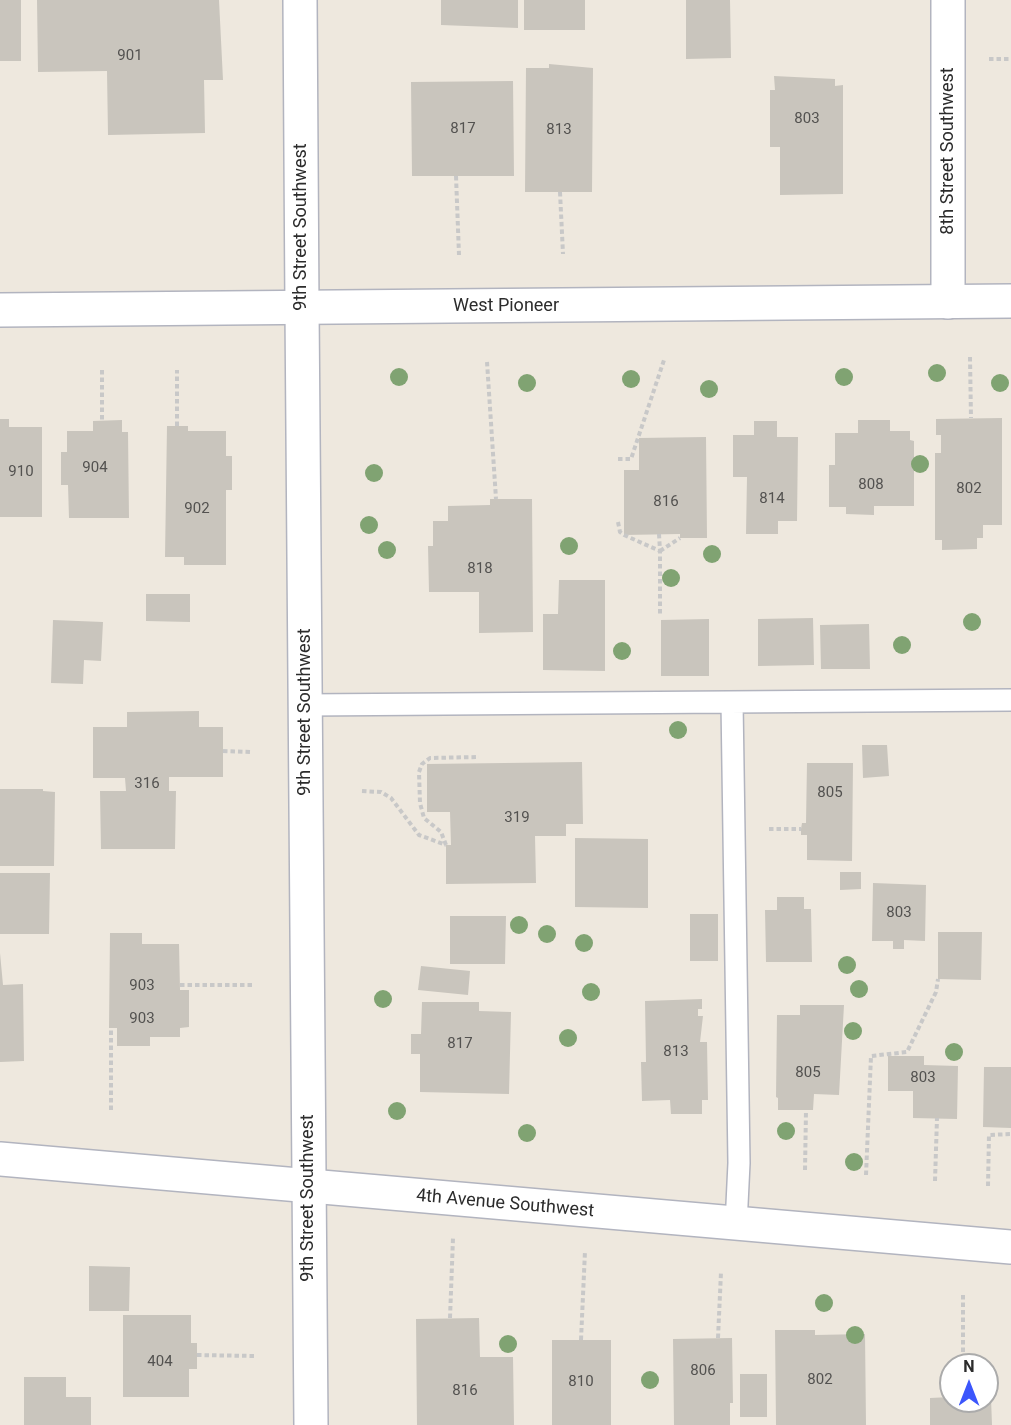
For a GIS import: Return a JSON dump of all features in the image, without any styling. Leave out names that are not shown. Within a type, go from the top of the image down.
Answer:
[{"type":"street","name":"9th Street Southwest","points":[[300,0],[310,1425]]},
{"type":"street","name":"8th Street Southwest","points":[[948,0],[948,302]]},
{"type":"street","name":"West Pioneer","points":[[0,310],[1011,301]]},
{"type":"street","name":"4th Avenue Southwest","points":[[0,1159],[736,1225],[1011,1247]]},
{"type":"lane","points":[[305,705],[1011,700]]},
{"type":"lane","points":[[732,702],[739,1163],[736,1225]]},
{"type":"path","points":[[980,59],[1011,59]]},
{"type":"path","points":[[456,176],[459,255]]},
{"type":"path","points":[[560,192],[562,254]]},
{"type":"path","points":[[970,357],[971,418]]},
{"type":"path","points":[[618,459],[630,459],[664,360]]},
{"type":"path","points":[[487,362],[496,499]]},
{"type":"path","points":[[102,370],[102,421]]},
{"type":"path","points":[[177,370],[177,426]]},
{"type":"path","points":[[618,522],[620,532],[624,535],[660,551]]},
{"type":"path","points":[[659,534],[660,614]]},
{"type":"path","points":[[660,551],[680,538]]},
{"type":"path","points":[[223,751],[250,752]]},
{"type":"path","points":[[362,791],[381,792],[391,798],[419,835],[446,845],[441,832],[424,818],[419,772],[422,764],[430,758],[479,757]]},
{"type":"path","points":[[768,829],[801,829]]},
{"type":"path","points":[[866,1175],[871,1056],[907,1052],[936,992],[938,979]]},
{"type":"path","points":[[180,986],[252,986]]},
{"type":"path","points":[[111,1028],[111,1110]]},
{"type":"path","points":[[805,1170],[806,1110]]},
{"type":"path","points":[[935,1181],[937,1118]]},
{"type":"path","points":[[988,1186],[989,1135],[1011,1134]]},
{"type":"path","points":[[450,1318],[453,1235]]},
{"type":"path","points":[[581,1340],[585,1243]]},
{"type":"path","points":[[718,1338],[721,1272]]},
{"type":"path","points":[[963,1294],[963,1353]]},
{"type":"path","points":[[197,1355],[254,1356]]},
{"type":"building","points":[[0,0],[21,0],[21,61],[0,61]]},
{"type":"building","points":[[37,0],[219,0],[223,80],[204,80],[205,133],[108,135],[107,71],[38,72]]},
{"type":"building","points":[[441,0],[518,0],[518,28],[441,25]]},
{"type":"building","points":[[524,0],[585,0],[585,30],[524,30]]},
{"type":"building","points":[[686,0],[730,0],[731,58],[686,59]]},
{"type":"building","points":[[549,64],[593,68],[592,192],[525,192],[526,68],[549,68]]},
{"type":"building","points":[[774,76],[835,79],[835,86],[843,85],[843,194],[780,195],[780,147],[770,147],[770,90],[775,90]]},
{"type":"building","points":[[513,81],[514,176],[412,176],[411,82]]},
{"type":"building","points":[[1002,418],[1002,525],[983,525],[983,538],[977,538],[977,549],[942,550],[942,540],[935,540],[935,453],[941,453],[941,435],[936,435],[936,419]]},
{"type":"building","points":[[0,419],[9,419],[9,427],[42,427],[42,517],[0,517]]},
{"type":"building","points":[[122,420],[122,432],[128,432],[129,518],[69,518],[68,485],[61,485],[61,452],[67,452],[67,431],[93,431],[93,421]]},
{"type":"building","points":[[858,420],[890,420],[890,431],[910,431],[910,440],[914,441],[914,506],[874,506],[874,515],[846,514],[846,507],[829,507],[829,465],[835,465],[835,433],[858,433]]},
{"type":"building","points":[[754,421],[777,421],[777,437],[798,437],[797,521],[778,521],[778,534],[746,534],[747,477],[733,477],[733,435],[754,435]]},
{"type":"building","points":[[167,426],[188,426],[188,431],[226,431],[226,456],[232,456],[232,490],[226,490],[226,565],[184,565],[184,557],[165,557]]},
{"type":"building","points":[[706,437],[707,538],[680,538],[680,534],[624,535],[624,470],[639,470],[639,438]]},
{"type":"building","points":[[490,499],[532,499],[533,632],[479,633],[479,592],[429,592],[428,546],[433,546],[433,521],[448,521],[448,506],[490,505]]},
{"type":"building","points":[[559,580],[605,580],[605,671],[543,670],[543,614],[558,614]]},
{"type":"building","points":[[146,594],[190,594],[190,622],[146,621]]},
{"type":"building","points":[[813,618],[814,665],[758,666],[758,619]]},
{"type":"building","points":[[709,619],[709,676],[661,676],[661,620]]},
{"type":"building","points":[[53,620],[103,622],[101,661],[84,660],[83,684],[51,683]]},
{"type":"building","points":[[869,624],[870,669],[821,669],[820,625]]},
{"type":"building","points":[[199,711],[199,727],[223,727],[223,777],[169,777],[169,791],[176,791],[175,849],[101,849],[100,791],[126,791],[125,778],[93,778],[93,727],[127,727],[127,712]]},
{"type":"building","points":[[862,745],[887,745],[889,776],[863,778]]},
{"type":"building","points":[[582,762],[583,824],[566,824],[566,836],[535,836],[536,883],[446,884],[446,845],[451,845],[450,812],[427,812],[427,764]]},
{"type":"building","points":[[807,763],[853,763],[852,861],[807,860],[807,835],[801,835],[801,829],[802,823],[806,823]]},
{"type":"building","points":[[0,789],[43,789],[43,791],[55,792],[54,866],[0,866]]},
{"type":"building","points":[[575,838],[648,839],[648,908],[575,907]]},
{"type":"building","points":[[840,872],[861,872],[861,889],[840,890]]},
{"type":"building","points":[[0,873],[50,873],[49,934],[0,934]]},
{"type":"building","points":[[873,883],[926,885],[925,941],[904,940],[904,949],[893,949],[893,941],[872,941]]},
{"type":"building","points":[[777,897],[804,897],[804,909],[811,909],[812,962],[766,962],[765,910],[777,910]]},
{"type":"building","points":[[690,914],[718,914],[718,961],[690,961]]},
{"type":"building","points":[[450,916],[506,916],[505,964],[450,964]]},
{"type":"building","points":[[938,932],[982,932],[981,980],[938,979]]},
{"type":"building","points":[[110,933],[142,933],[142,944],[179,944],[180,990],[189,990],[189,1027],[180,1028],[180,1037],[150,1037],[150,1046],[117,1046],[117,1028],[109,1028]]},
{"type":"building","points":[[0,953],[3,985],[23,984],[24,1061],[0,1062]]},
{"type":"building","points":[[421,966],[470,971],[468,995],[418,990]]},
{"type":"building","points":[[702,999],[702,1009],[698,1009],[698,1016],[703,1016],[700,1042],[707,1042],[708,1100],[702,1100],[702,1114],[671,1114],[670,1100],[642,1101],[641,1062],[646,1062],[645,1001]]},
{"type":"building","points":[[422,1002],[479,1002],[479,1011],[511,1012],[509,1094],[420,1092],[420,1054],[411,1054],[411,1034],[421,1034]]},
{"type":"building","points":[[800,1005],[844,1005],[839,1095],[814,1094],[813,1110],[778,1110],[778,1098],[776,1097],[777,1015],[800,1015]]},
{"type":"building","points":[[888,1056],[924,1056],[924,1065],[958,1066],[957,1119],[913,1118],[913,1091],[888,1091]]},
{"type":"building","points":[[984,1067],[1011,1067],[1011,1128],[983,1127]]},
{"type":"building","points":[[89,1266],[130,1267],[129,1311],[89,1311]]},
{"type":"building","points":[[123,1315],[191,1315],[191,1343],[197,1343],[197,1369],[189,1369],[189,1397],[123,1397]]},
{"type":"building","points":[[479,1318],[480,1357],[513,1357],[514,1425],[417,1425],[416,1319]]},
{"type":"building","points":[[775,1330],[815,1330],[815,1335],[865,1334],[866,1425],[776,1425]]},
{"type":"building","points":[[732,1338],[733,1403],[730,1403],[730,1425],[674,1425],[673,1339]]},
{"type":"building","points":[[552,1340],[611,1340],[611,1425],[552,1425]]},
{"type":"building","points":[[740,1374],[767,1374],[767,1417],[740,1417]]},
{"type":"building","points":[[24,1377],[66,1377],[66,1397],[91,1397],[91,1425],[24,1425]]},
{"type":"building","points":[[930,1398],[939,1398],[939,1413],[992,1413],[992,1425],[930,1425]]}]
